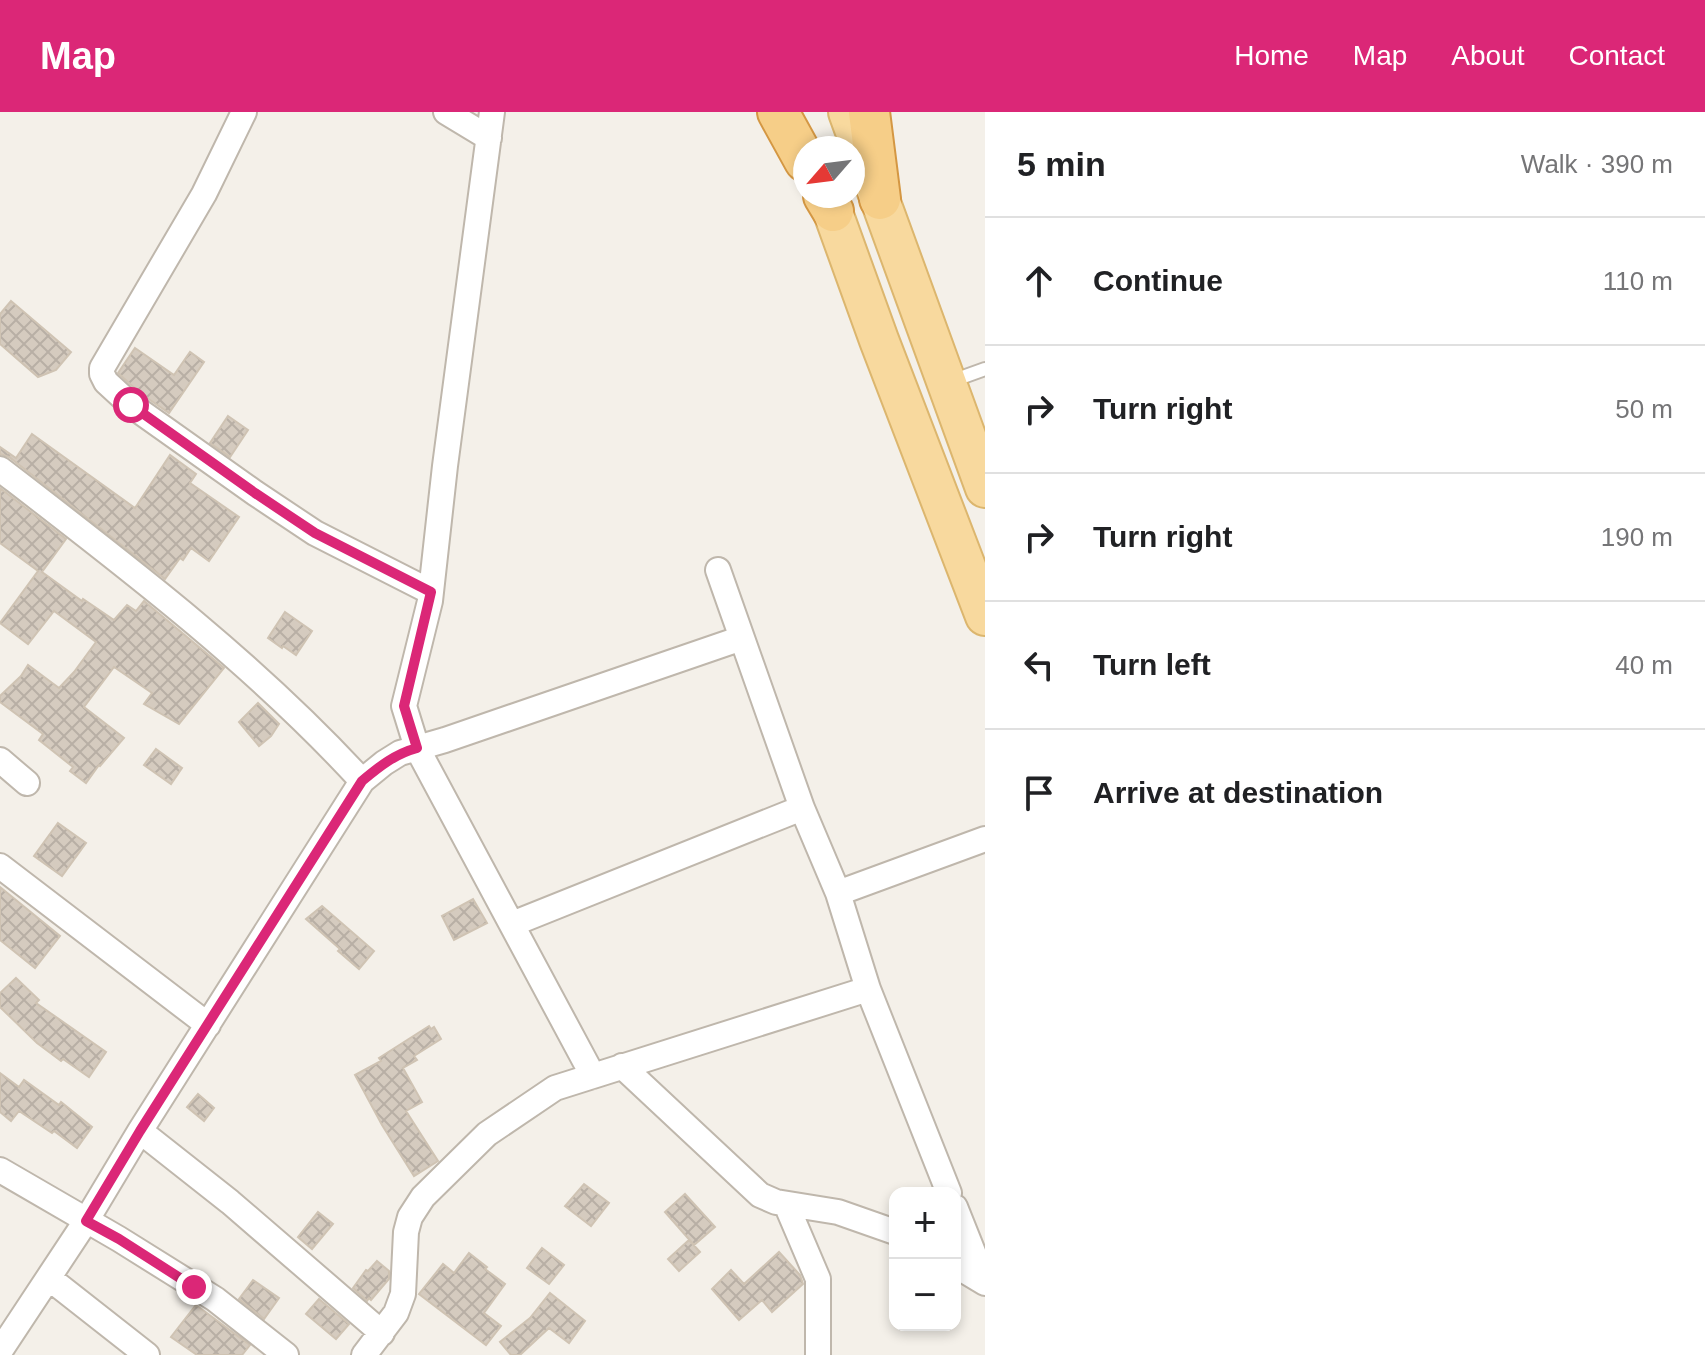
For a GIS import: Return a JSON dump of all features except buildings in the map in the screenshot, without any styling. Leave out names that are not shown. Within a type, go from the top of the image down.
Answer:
[{"type":"highway","points":[[778,112],[793,139]]},
{"type":"highway","points":[[869,112],[880,199]]},
{"type":"main road","points":[[797,112],[806,136]]},
{"type":"main road","points":[[848,112],[985,488]]},
{"type":"main road","points":[[831,208],[985,616]]},
{"type":"street","points":[[244,112],[204,194],[102,368],[102,374],[106,382],[131,405],[315,533],[431,592]]},
{"type":"street","points":[[446,112],[489,138]]},
{"type":"street","points":[[492,112],[431,592],[404,706],[417,748],[593,1076]]},
{"type":"street","points":[[0,469],[112,555],[231,653],[324,739],[362,781]]},
{"type":"street","points":[[718,570],[802,808],[838,893],[868,989],[947,1187]]},
{"type":"street","points":[[4,1338],[49,1278],[86,1221],[362,781],[400,753],[742,638]]},
{"type":"street","points":[[0,760],[27,783]]},
{"type":"street","points":[[512,924],[802,808]]},
{"type":"street","points":[[838,893],[985,839]]},
{"type":"street","points":[[0,866],[208,1025]]},
{"type":"street","points":[[364,1355],[396,1313],[403,1294],[406,1232],[410,1217],[423,1197],[487,1134],[555,1088],[868,989]]},
{"type":"street","points":[[622,1066],[760,1195],[776,1202],[838,1212],[889,1230]]},
{"type":"street","points":[[140,1131],[230,1202],[382,1333]]},
{"type":"street","points":[[0,1170],[215,1299],[286,1355]]},
{"type":"street","points":[[786,1204],[818,1279],[818,1355]]},
{"type":"street","points":[[961,1222],[985,1283]]},
{"type":"street","points":[[961,1269],[985,1283]]},
{"type":"street","points":[[49,1278],[147,1355]]},
{"type":"lane","points":[[946,383],[985,369]]},
{"type":"route","points":[[131,405],[315,533],[431,592],[404,706],[417,748],[400,753],[362,781],[86,1221],[194,1287]]}]
